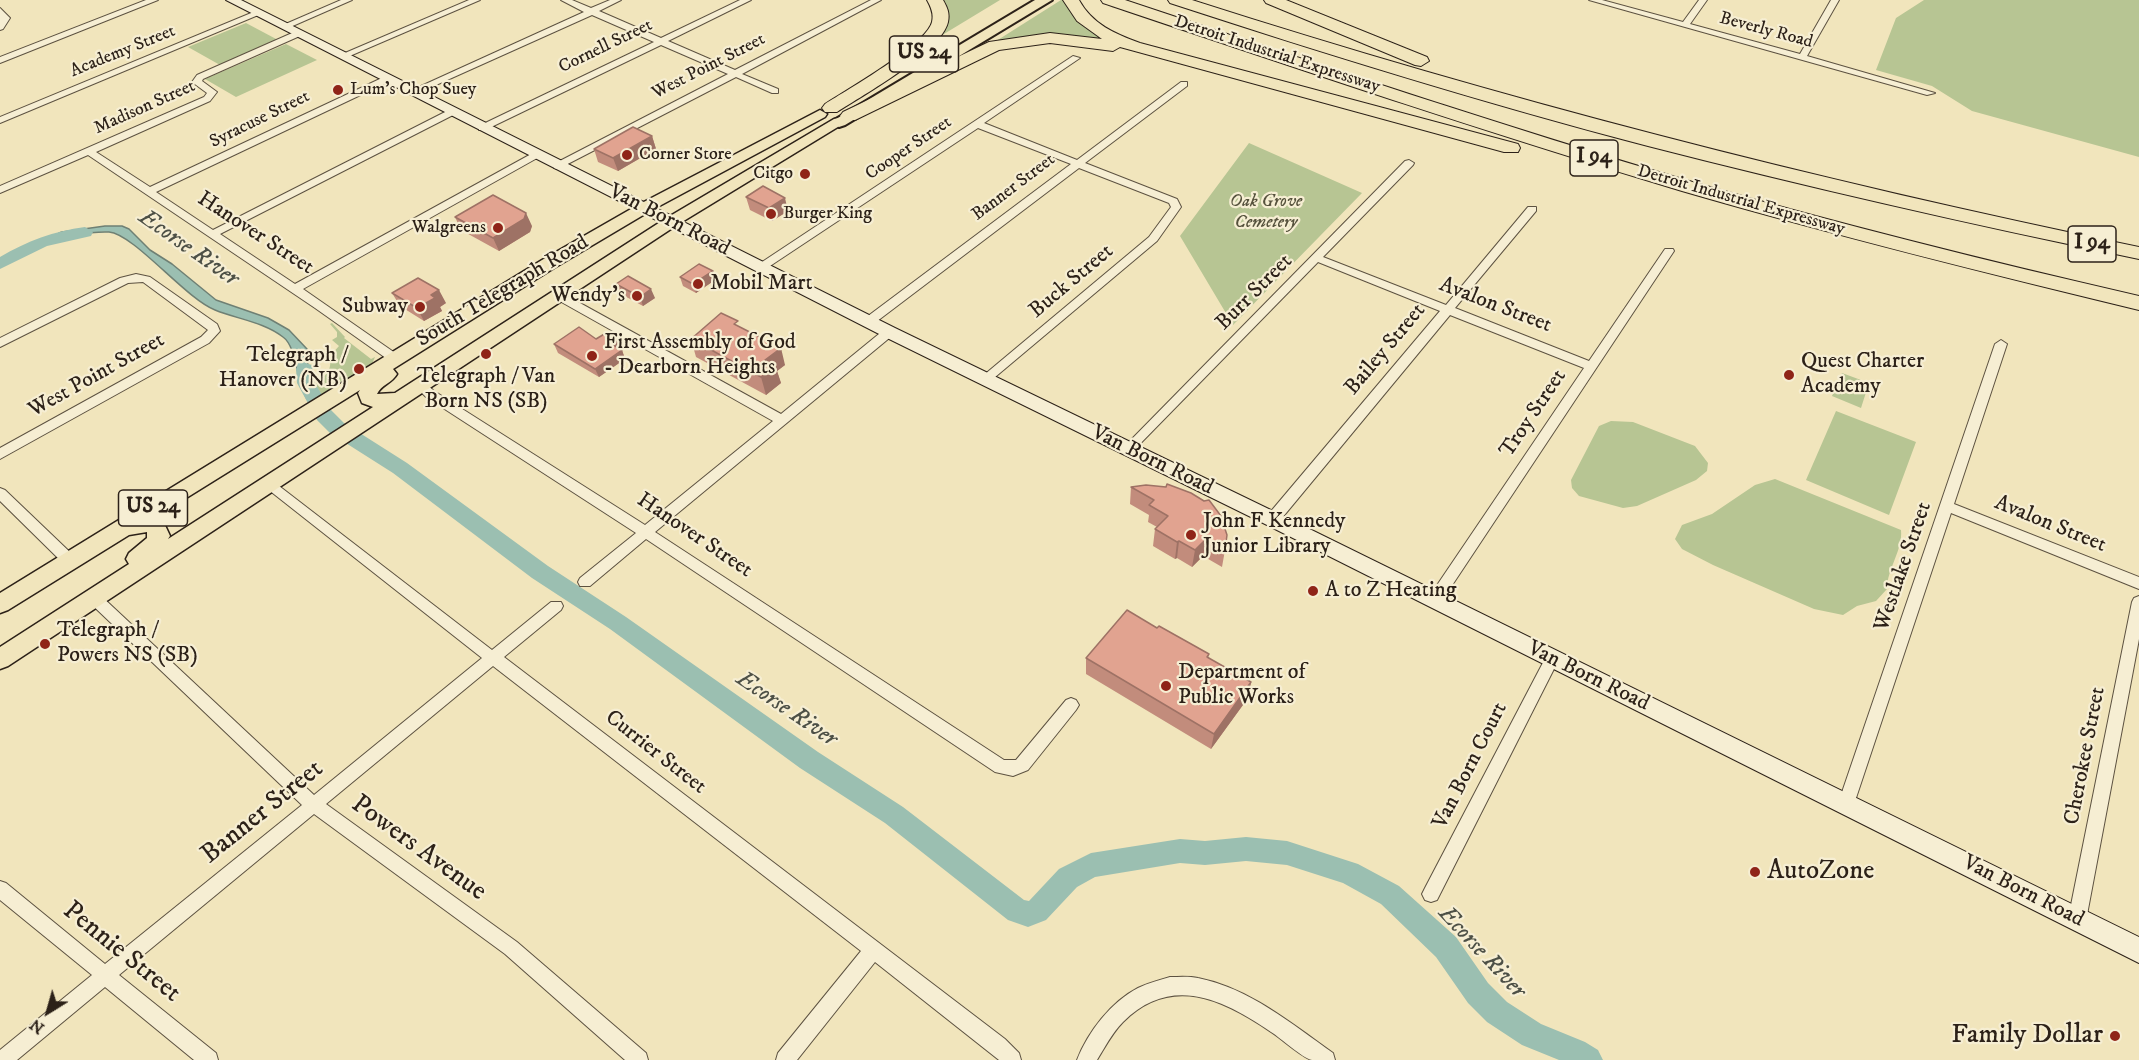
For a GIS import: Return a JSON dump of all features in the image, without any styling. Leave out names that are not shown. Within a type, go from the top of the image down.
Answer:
[{"type":"highway","points":[[835,115],[927,43],[940,24],[941,13],[935,0]]},
{"type":"highway","name":"South Telegraph Road","points":[[835,115],[1017,0]]},
{"type":"highway","name":"South Telegraph Road","points":[[835,115],[1045,0]]},
{"type":"highway","points":[[1071,0],[1080,16],[1098,31],[1134,47],[1188,63],[1895,251],[2039,286],[2085,291]]},
{"type":"highway","name":"Detroit Industrial Expressway","points":[[1109,0],[1552,145],[1697,189],[1851,232],[2139,303]]},
{"type":"highway","name":"Detroit Industrial Expressway","points":[[1176,0],[1465,90],[1587,125],[1881,198],[2139,254]]},
{"type":"highway","points":[[1272,0],[1404,55],[1495,87],[1653,135],[1806,175],[1881,198]]},
{"type":"highway","points":[[835,115],[963,59],[1010,43],[1050,38],[1083,40],[1188,63]]},
{"type":"main road","name":"Van Born Road","points":[[232,0],[984,380],[1272,520],[2139,950]]},
{"type":"main road","name":"South Telegraph Road","points":[[0,604],[394,358],[644,208],[835,115]]},
{"type":"main road","name":"South Telegraph Road","points":[[0,659],[835,115]]},
{"type":"main road","points":[[537,271],[549,269],[561,273],[567,284],[562,294]]},
{"type":"main road","points":[[398,399],[378,402],[369,398],[367,393],[373,384],[455,333],[502,292]]},
{"type":"main road","points":[[0,648],[144,555],[155,544],[159,536],[156,527],[147,524],[122,528]]},
{"type":"street","points":[[0,60],[154,0]]},
{"type":"street","points":[[285,27],[348,0]]},
{"type":"street","points":[[342,56],[476,0]]},
{"type":"street","points":[[564,0],[775,91]]},
{"type":"street","points":[[413,92],[617,0]]},
{"type":"street","name":"Cornell Street","points":[[482,128],[747,0]]},
{"type":"street","name":"West Point Street","points":[[558,166],[877,0]]},
{"type":"street","name":"Beverly Road","points":[[1593,0],[1930,93]]},
{"type":"street","points":[[1685,26],[1703,0]]},
{"type":"street","points":[[1802,58],[1835,0]]},
{"type":"street","points":[[0,11],[6,18],[1,26]]},
{"type":"street","name":"Academy Street","points":[[0,120],[259,13]]},
{"type":"street","name":"Madison Street","points":[[0,190],[207,99],[212,93],[197,82],[200,77],[299,33]]},
{"type":"street","name":"Cooper Street","points":[[760,268],[1076,58]]},
{"type":"street","name":"Syracuse Street","points":[[148,192],[387,79]]},
{"type":"street","name":"Banner Street","points":[[868,322],[1184,84]]},
{"type":"street","points":[[213,234],[452,112]]},
{"type":"street","points":[[977,124],[1078,164]]},
{"type":"street","name":"Hanover Street","points":[[88,152],[295,289],[394,358]]},
{"type":"street","points":[[295,289],[536,155]]},
{"type":"street","name":"Burr Street","points":[[1128,449],[1409,163]]},
{"type":"street","name":"Buck Street","points":[[984,380],[1153,238],[1176,205],[1173,201],[1078,164]]},
{"type":"street","name":"Bailey Street","points":[[1272,520],[1532,209]]},
{"type":"street","name":"Troy Street","points":[[1434,601],[1669,251]]},
{"type":"street","name":"Avalon Street","points":[[1316,258],[1591,366]]},
{"type":"street","name":"West Point Street","points":[[0,343],[124,280],[136,277],[146,279],[213,327],[212,333],[205,340],[0,454]]},
{"type":"street","points":[[562,294],[783,420]]},
{"type":"street","points":[[585,582],[889,332]]},
{"type":"street","name":"Westlake Street","points":[[1846,804],[2001,344]]},
{"type":"street","name":"Hanover Street","points":[[420,385],[430,394],[1001,767],[1013,770],[1025,762],[1071,705]]},
{"type":"street","name":"Currier Street","points":[[270,484],[492,658],[998,1046],[1011,1060]]},
{"type":"street","points":[[0,494],[69,560]]},
{"type":"street","name":"Avalon Street","points":[[1946,506],[2139,583]]},
{"type":"street","name":"Powers Avenue","points":[[94,598],[315,805],[511,948],[639,1060]]},
{"type":"street","name":"Cherokee Street","points":[[2077,920],[2139,602]]},
{"type":"street","name":"Banner Street","points":[[2,1060],[556,606]]},
{"type":"street","name":"Van Born Court","points":[[1431,894],[1552,659]]},
{"type":"street","name":"Pennie Street","points":[[0,889],[208,1060]]},
{"type":"street","points":[[784,1060],[874,950]]},
{"type":"street","points":[[1086,1060],[1109,1024],[1131,1002],[1154,990],[1175,986],[1196,986],[1230,996],[1326,1060]]},
{"type":"green space","points":[[940,0],[1000,0],[939,37]]},
{"type":"green space","points":[[1061,0],[1066,0],[1072,13],[1081,23],[1103,38],[1100,40],[993,43]]},
{"type":"green space","points":[[1924,0],[2139,0],[2139,157],[1972,111],[1932,86],[1876,70],[1896,18]]},
{"type":"green space","points":[[246,23],[278,40],[220,65],[188,47]]},
{"type":"green space","points":[[286,44],[317,60],[236,97],[205,79]]},
{"type":"green space","name":"Oak Grove Cemetery","points":[[1249,143],[1362,193],[1233,325],[1180,236]]},
{"type":"green space","points":[[332,323],[344,338],[371,359],[375,357],[372,364],[322,395],[315,384],[327,373],[330,356],[339,346],[332,340],[337,337],[337,332],[330,324]]},
{"type":"green space","points":[[1842,373],[1869,383],[1861,408],[1832,396]]},
{"type":"green space","points":[[1836,411],[1916,442],[1889,515],[1806,480]]},
{"type":"green space","points":[[1611,421],[1633,422],[1695,446],[1708,463],[1707,471],[1696,480],[1637,506],[1623,508],[1579,496],[1572,488],[1571,480],[1599,426]]},
{"type":"green space","points":[[1775,479],[1901,530],[1900,545],[1889,574],[1887,589],[1876,601],[1857,606],[1843,615],[1814,609],[1713,565],[1682,549],[1675,539],[1682,525],[1712,514],[1755,485]]},
{"type":"shaded area","points":[[122,226],[129,229],[150,250],[172,264],[216,300],[268,318],[289,330],[307,349],[308,374],[318,392],[307,399],[291,348],[283,337],[267,328],[203,304],[120,235],[103,232],[59,237],[59,233],[62,232]]},
{"type":"building","points":[[633,127],[652,136],[613,158],[594,149]]},
{"type":"building","points":[[763,186],[785,198],[769,208],[746,197]]},
{"type":"building","points":[[493,195],[526,213],[524,219],[493,238],[455,217]]},
{"type":"building","points":[[699,264],[713,271],[693,284],[680,277]]},
{"type":"building","points":[[628,276],[651,289],[640,297],[616,284]]},
{"type":"building","points":[[418,278],[439,290],[431,295],[435,298],[417,308],[392,293]]},
{"type":"building","points":[[721,313],[738,321],[734,324],[781,348],[765,360],[776,366],[761,377],[691,339]]},
{"type":"building","name":"First Assembly of God - Dearborn Heights","points":[[579,327],[596,339],[606,333],[616,339],[610,343],[622,350],[595,369],[554,344]]},
{"type":"building","points":[[1167,484],[1191,493],[1204,501],[1209,500],[1221,516],[1227,535],[1225,550],[1206,539],[1195,550],[1155,529],[1168,516],[1149,505],[1154,500],[1131,487],[1146,485],[1166,487]]},
{"type":"building","name":"Department of Public Works","points":[[1127,610],[1209,654],[1207,657],[1251,682],[1214,734],[1086,658]]},
{"type":"waterway","name":"Ecorse River","points":[[0,264],[41,243],[61,236],[85,232]]},
{"type":"waterway","name":"Ecorse River","points":[[305,369],[306,383],[324,415],[337,428],[400,468],[540,572],[618,623],[809,760],[894,815],[1017,911],[1028,914],[1037,911],[1068,878],[1091,865],[1180,851],[1205,853],[1246,849],[1287,853],[1349,873],[1390,895],[1446,947],[1478,993],[1497,1012],[1532,1035],[1575,1052],[1588,1060]]},
{"type":"place","name":"Lum's Chop Suey","points":[[338,90]]},
{"type":"place","name":"Corner Store","points":[[627,155]]},
{"type":"place","name":"Citgo","points":[[805,174]]},
{"type":"place","name":"Burger King","points":[[771,214]]},
{"type":"place","name":"Walgreens","points":[[498,228]]},
{"type":"place","name":"Mobil Mart","points":[[698,284]]},
{"type":"place","name":"Wendy's","points":[[637,296]]},
{"type":"place","name":"Subway","points":[[420,307]]},
{"type":"place","name":"Telegraph / Van Born NS (SB)","points":[[486,354]]},
{"type":"place","name":"First Assembly of God - Dearborn Heights","points":[[592,356]]},
{"type":"place","name":"Telegraph / Hanover (NB)","points":[[359,369]]},
{"type":"place","name":"Quest Charter Academy","points":[[1789,375]]},
{"type":"place","name":"John F Kennedy Junior Library","points":[[1191,535]]},
{"type":"place","name":"A to Z Heating","points":[[1313,591]]},
{"type":"place","name":"Telegraph / Powers NS (SB)","points":[[45,644]]},
{"type":"place","name":"Department of Public Works","points":[[1166,686]]},
{"type":"place","name":"AutoZone","points":[[1755,872]]},
{"type":"place","name":"Family Dollar","points":[[2115,1036]]}]
